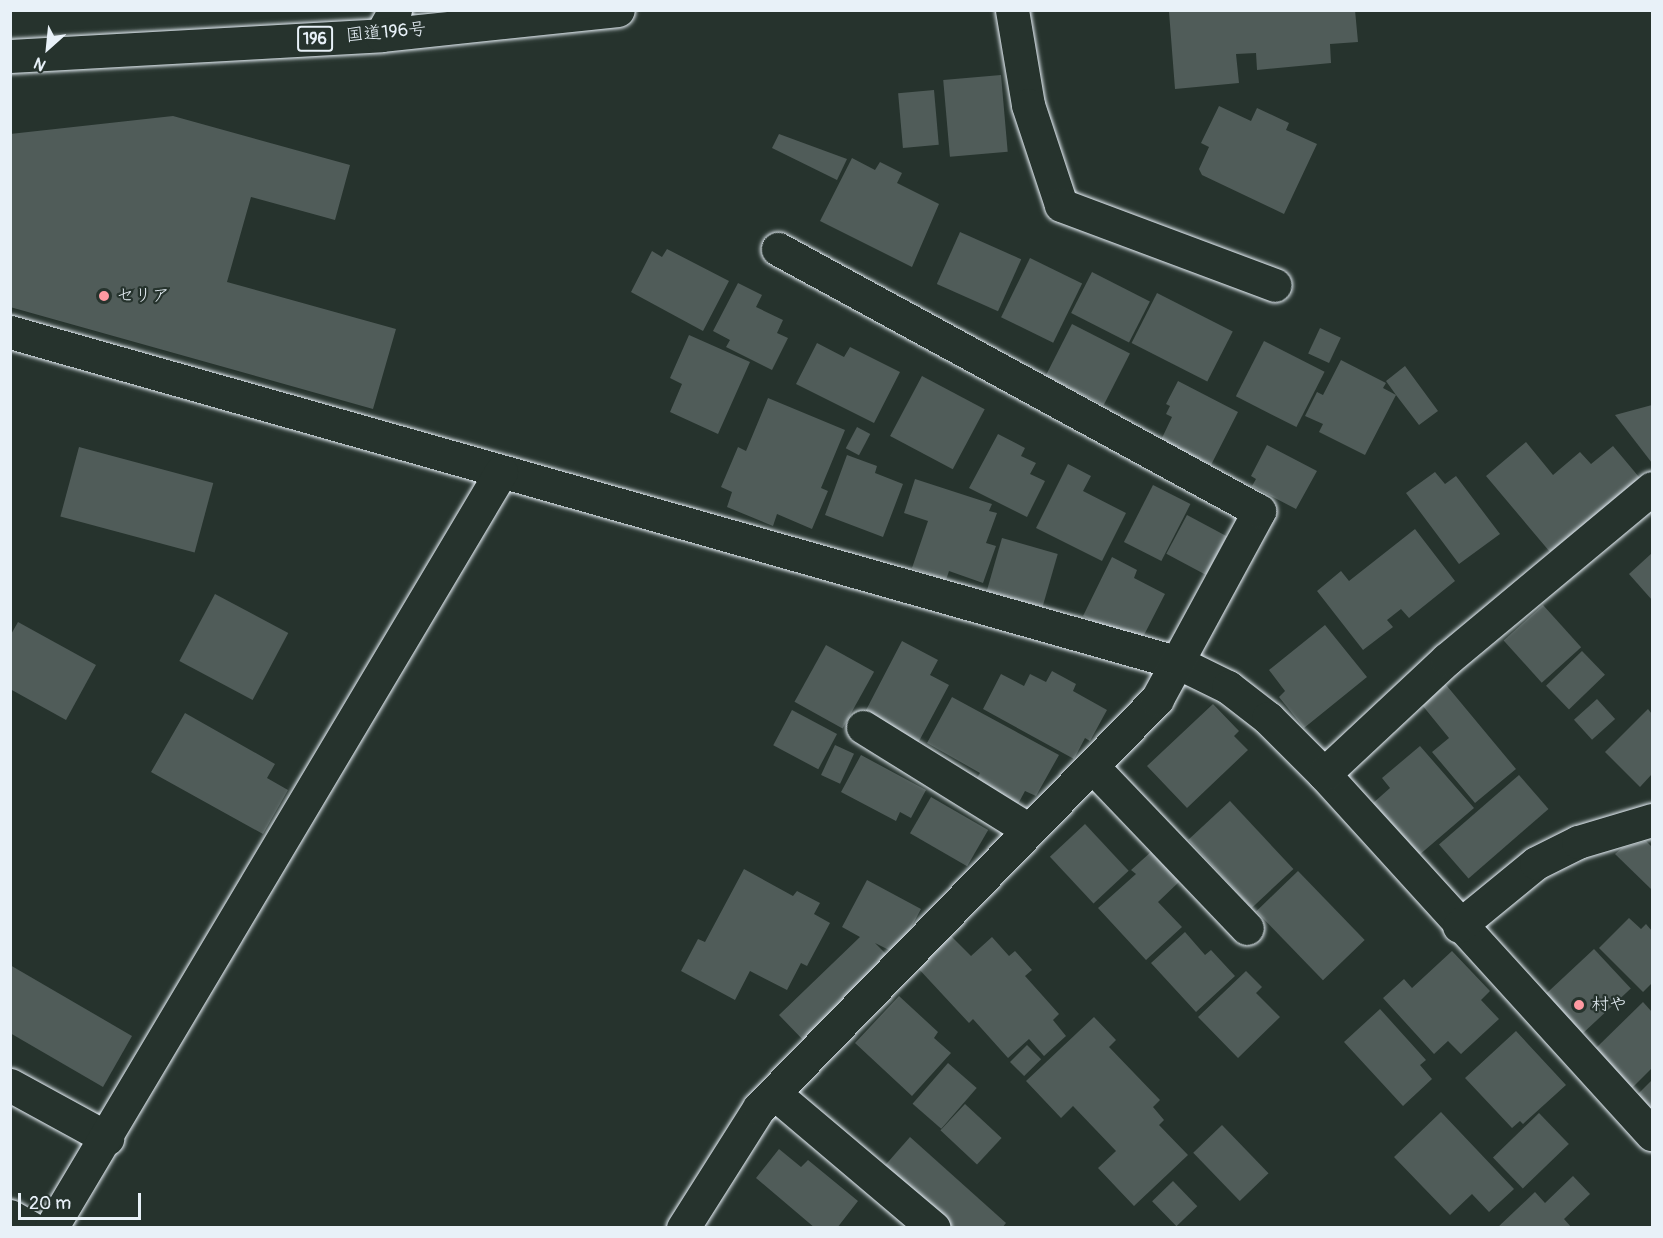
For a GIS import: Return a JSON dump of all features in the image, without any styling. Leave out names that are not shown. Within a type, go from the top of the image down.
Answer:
[{"type":"main road","name":"国道196号","points":[[10,56],[388,23],[618,10]]},
{"type":"main road","points":[[1012,10],[1028,105],[1061,205],[1275,285]]},
{"type":"main road","points":[[683,1227],[759,1108],[1157,699],[1179,663],[1259,511],[778,249]]},
{"type":"main road","points":[[10,332],[1179,663],[1228,687],[1268,718],[1324,774],[1459,926],[1653,1134]]},
{"type":"main road","points":[[51,1227],[107,1138],[501,472]]},
{"type":"main road","points":[[1324,774],[1447,659],[1653,488]]},
{"type":"main road","points":[[864,727],[1029,830]]},
{"type":"main road","points":[[1092,766],[1247,928]]},
{"type":"main road","points":[[1459,926],[1536,863],[1578,842],[1653,820]]},
{"type":"main road","points":[[10,1085],[107,1138]]},
{"type":"main road","points":[[774,1093],[934,1227]]},
{"type":"main road","points":[[10,1216],[31,1227]]},
{"type":"building","points":[[1355,10],[1358,42],[1330,44],[1331,63],[1257,70],[1256,53],[1236,54],[1239,83],[1175,89],[1169,12]]},
{"type":"building","points":[[1001,75],[1008,152],[950,157],[943,80]]},
{"type":"building","points":[[934,90],[939,145],[903,148],[898,93]]},
{"type":"building","points":[[1219,106],[1251,121],[1257,108],[1289,123],[1286,130],[1317,144],[1284,214],[1202,175],[1199,169],[1209,147],[1201,143]]},
{"type":"building","points":[[173,116],[350,165],[335,220],[251,197],[227,282],[396,329],[373,409],[10,307],[10,134]]},
{"type":"building","points":[[779,134],[847,159],[837,180],[772,148]]},
{"type":"building","points":[[852,158],[875,170],[880,162],[902,173],[897,183],[939,204],[912,267],[820,221]]},
{"type":"building","points":[[960,232],[1021,259],[998,311],[937,284]]},
{"type":"building","points":[[667,249],[729,281],[703,331],[631,292],[652,251],[662,257]]},
{"type":"building","points":[[1030,258],[1082,283],[1053,343],[1001,317]]},
{"type":"building","points":[[1092,272],[1150,302],[1129,342],[1071,313]]},
{"type":"building","points":[[738,283],[762,295],[756,307],[783,320],[777,333],[788,338],[772,370],[726,347],[730,340],[713,331]]},
{"type":"building","points":[[1157,293],[1233,332],[1207,381],[1132,343]]},
{"type":"building","points":[[1072,324],[1130,354],[1104,405],[1046,376]]},
{"type":"building","points":[[1320,328],[1341,338],[1329,363],[1308,353]]},
{"type":"building","points":[[689,335],[750,362],[718,434],[670,412],[682,384],[670,378]]},
{"type":"building","points":[[1264,341],[1325,372],[1296,427],[1236,396]]},
{"type":"building","points":[[817,343],[844,357],[850,347],[900,372],[874,423],[796,384]]},
{"type":"building","points":[[1341,360],[1386,383],[1383,388],[1396,395],[1365,455],[1319,432],[1323,424],[1305,416],[1317,392],[1323,395]]},
{"type":"building","points":[[1405,366],[1438,411],[1419,425],[1386,381]]},
{"type":"building","points":[[922,376],[985,409],[953,469],[890,436]]},
{"type":"building","points":[[1178,381],[1238,412],[1211,465],[1161,440],[1172,417],[1166,414],[1170,406],[1166,404]]},
{"type":"building","points":[[768,398],[845,430],[821,488],[828,491],[812,529],[777,514],[773,526],[727,507],[732,492],[721,487],[738,447],[746,451]]},
{"type":"building","points":[[1652,405],[1652,463],[1615,415]]},
{"type":"building","points":[[857,427],[870,434],[859,455],[846,448]]},
{"type":"building","points":[[998,434],[1025,448],[1021,456],[1036,463],[1030,474],[1045,481],[1027,517],[969,488]]},
{"type":"building","points":[[1526,442],[1553,475],[1580,452],[1591,464],[1613,446],[1644,483],[1555,558],[1486,476]]},
{"type":"building","points":[[1267,445],[1317,471],[1296,509],[1252,486],[1256,479],[1251,476]]},
{"type":"building","points":[[79,447],[213,483],[195,553],[60,517]]},
{"type":"building","points":[[847,455],[877,466],[875,473],[903,484],[883,537],[825,515]]},
{"type":"building","points":[[1068,464],[1091,476],[1083,491],[1126,513],[1102,561],[1036,528]]},
{"type":"building","points":[[1435,472],[1445,484],[1456,476],[1500,534],[1459,564],[1406,493]]},
{"type":"building","points":[[915,479],[992,504],[989,511],[997,513],[986,543],[996,546],[983,583],[949,571],[946,580],[912,568],[928,521],[904,513]]},
{"type":"building","points":[[1153,485],[1190,504],[1161,561],[1124,542]]},
{"type":"building","points":[[1187,515],[1227,536],[1206,575],[1166,554]]},
{"type":"building","points":[[1415,529],[1455,581],[1409,618],[1401,609],[1387,620],[1393,627],[1363,650],[1317,591],[1341,571],[1349,581]]},
{"type":"building","points":[[1002,538],[1058,554],[1043,607],[987,591]]},
{"type":"building","points":[[1652,553],[1652,600],[1629,574]]},
{"type":"building","points":[[1112,557],[1137,570],[1134,578],[1165,594],[1144,635],[1121,635],[1083,616]]},
{"type":"building","points":[[215,594],[288,633],[253,700],[179,661]]},
{"type":"building","points":[[1543,605],[1581,647],[1542,683],[1504,640]]},
{"type":"building","points":[[18,622],[96,665],[66,720],[10,689],[10,636]]},
{"type":"building","points":[[1325,625],[1367,677],[1304,728],[1279,697],[1285,691],[1269,670]]},
{"type":"building","points":[[902,641],[938,660],[930,675],[949,685],[918,743],[864,714]]},
{"type":"building","points":[[826,645],[874,672],[843,729],[794,702]]},
{"type":"building","points":[[1582,651],[1605,675],[1569,709],[1546,686]]},
{"type":"building","points":[[1052,671],[1076,684],[1073,691],[1107,710],[1090,741],[1085,738],[1074,759],[983,709],[1001,674],[1024,686],[1030,674],[1046,682]]},
{"type":"building","points":[[1442,680],[1516,769],[1475,803],[1432,752],[1449,738],[1418,700]]},
{"type":"building","points":[[952,697],[1059,755],[1036,796],[1025,791],[1018,804],[975,781],[980,773],[927,743]]},
{"type":"building","points":[[1597,699],[1615,719],[1592,740],[1574,720]]},
{"type":"building","points":[[1213,704],[1239,731],[1234,736],[1248,750],[1187,808],[1147,766]]},
{"type":"building","points":[[1648,709],[1652,714],[1652,774],[1640,787],[1605,752]]},
{"type":"building","points":[[792,710],[837,734],[818,769],[773,745]]},
{"type":"building","points":[[185,713],[275,764],[267,778],[288,790],[263,834],[151,772]]},
{"type":"building","points":[[835,745],[854,754],[840,784],[821,775]]},
{"type":"building","points":[[1420,746],[1474,808],[1418,856],[1372,804],[1390,788],[1382,778]]},
{"type":"building","points":[[861,755],[926,790],[911,818],[900,812],[896,821],[841,792]]},
{"type":"building","points":[[1519,775],[1549,809],[1469,879],[1439,845]]},
{"type":"building","points":[[931,797],[988,830],[967,866],[910,833]]},
{"type":"building","points":[[1230,801],[1293,869],[1252,908],[1188,840]]},
{"type":"building","points":[[1085,824],[1129,871],[1094,904],[1050,857]]},
{"type":"building","points":[[1646,841],[1652,847],[1652,890],[1615,854],[1622,848]]},
{"type":"building","points":[[1152,851],[1180,881],[1158,902],[1182,927],[1146,960],[1098,908],[1136,874],[1131,870]]},
{"type":"building","points":[[744,869],[793,896],[797,891],[820,903],[814,914],[830,923],[807,966],[801,963],[787,990],[750,971],[735,1000],[681,971],[698,939],[705,942]]},
{"type":"building","points":[[1298,871],[1365,940],[1323,980],[1256,911]]},
{"type":"building","points":[[867,880],[921,909],[897,954],[875,943],[891,959],[805,1042],[779,1015],[860,937],[842,927]]},
{"type":"building","points":[[1629,918],[1641,929],[1646,924],[1652,931],[1652,983],[1643,992],[1599,948]]},
{"type":"building","points":[[1185,932],[1205,955],[1211,950],[1235,976],[1196,1012],[1151,963]]},
{"type":"building","points":[[951,936],[971,956],[992,937],[1009,956],[1015,951],[1032,970],[1025,976],[1059,1014],[1053,1020],[1066,1036],[1044,1056],[1029,1039],[1008,1058],[973,1019],[969,1023],[917,967]]},
{"type":"building","points":[[1594,949],[1631,988],[1580,1036],[1543,997]]},
{"type":"building","points":[[1452,951],[1490,991],[1481,1000],[1499,1019],[1461,1054],[1448,1041],[1434,1054],[1383,998],[1404,979],[1412,988]]},
{"type":"building","points":[[10,965],[132,1036],[103,1087],[10,1033]]},
{"type":"building","points":[[1246,971],[1262,987],[1256,993],[1280,1017],[1238,1058],[1198,1017]]},
{"type":"building","points":[[899,996],[938,1032],[934,1038],[951,1053],[912,1096],[855,1043]]},
{"type":"building","points":[[1643,1002],[1652,1012],[1652,1068],[1632,1088],[1594,1050]]},
{"type":"building","points":[[1380,1009],[1426,1060],[1420,1065],[1432,1079],[1403,1106],[1344,1042]]},
{"type":"building","points":[[1094,1017],[1116,1040],[1109,1047],[1160,1100],[1153,1107],[1164,1120],[1159,1125],[1188,1155],[1134,1206],[1098,1168],[1116,1151],[1073,1106],[1061,1118],[1026,1081]]},
{"type":"building","points":[[1516,1031],[1566,1085],[1523,1124],[1520,1121],[1512,1128],[1465,1078]]},
{"type":"building","points":[[1027,1045],[1041,1059],[1024,1076],[1010,1062]]},
{"type":"building","points":[[948,1063],[977,1088],[941,1129],[913,1104]]},
{"type":"building","points":[[1652,1080],[1652,1115],[1635,1097]]},
{"type":"building","points":[[965,1104],[1002,1138],[977,1164],[940,1130]]},
{"type":"building","points":[[1441,1112],[1514,1189],[1489,1212],[1472,1194],[1450,1215],[1394,1157]]},
{"type":"building","points":[[1539,1113],[1569,1144],[1523,1188],[1493,1157]]},
{"type":"building","points":[[1222,1125],[1269,1173],[1240,1201],[1193,1153]]},
{"type":"building","points":[[910,1137],[1006,1223],[1002,1228],[946,1228],[881,1170]]},
{"type":"building","points":[[779,1149],[801,1167],[808,1160],[858,1201],[837,1228],[815,1228],[756,1178]]},
{"type":"building","points":[[1573,1176],[1590,1194],[1564,1219],[1572,1228],[1497,1228],[1535,1192],[1545,1203]]},
{"type":"building","points":[[1173,1181],[1197,1206],[1176,1226],[1152,1201]]},
{"type":"place","name":"セリア","points":[[104,296]]},
{"type":"place","name":"村や","points":[[1579,1005]]}]
